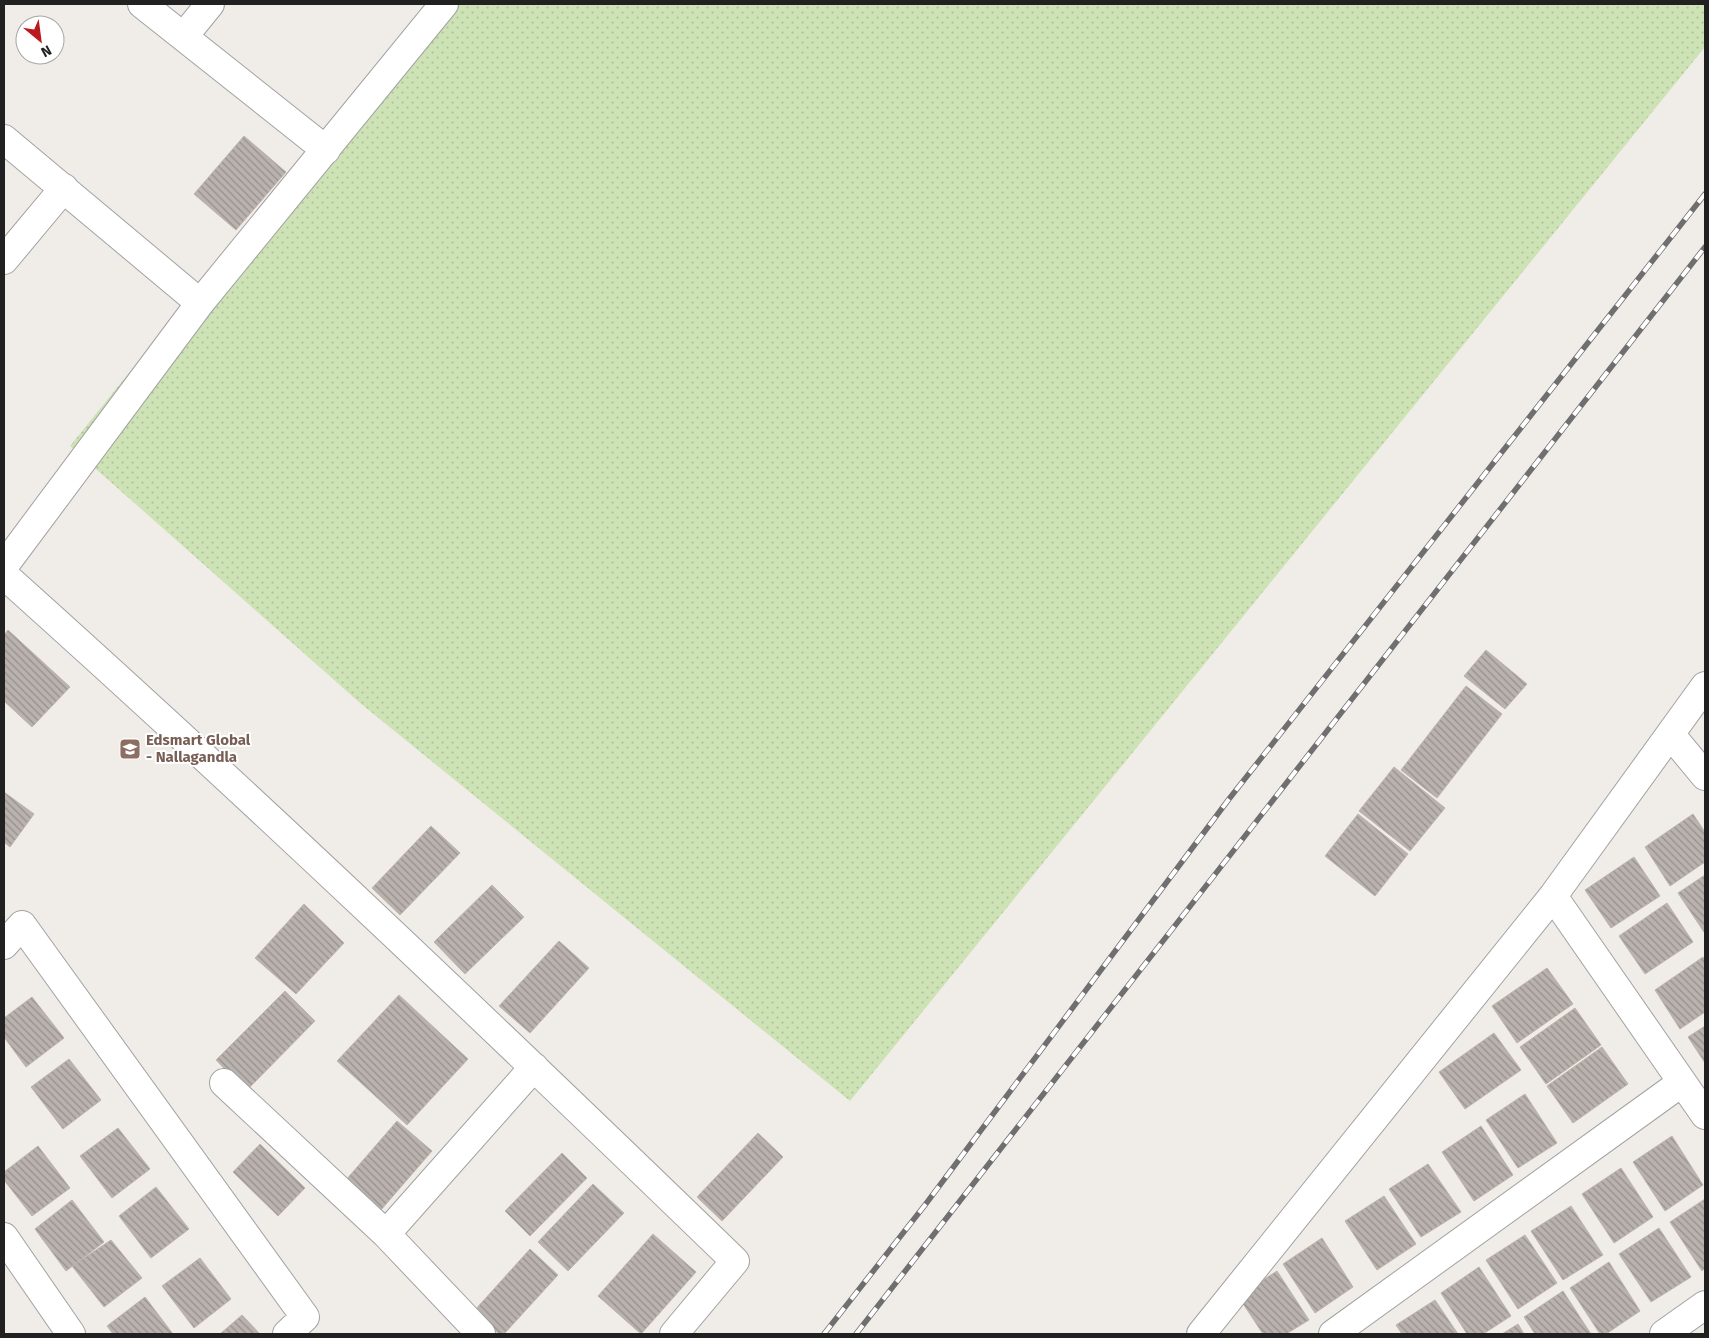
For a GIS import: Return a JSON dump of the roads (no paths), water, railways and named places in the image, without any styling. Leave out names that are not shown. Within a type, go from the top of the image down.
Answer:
[{"type":"street","points":[[142,4],[326,150]]},
{"type":"street","points":[[184,36],[210,4]]},
{"type":"street","points":[[4,566],[200,303],[444,4]]},
{"type":"street","points":[[4,139],[200,303]]},
{"type":"street","points":[[4,260],[64,188]]},
{"type":"street","points":[[4,575],[128,686],[534,1067],[735,1261],[674,1334]]},
{"type":"street","points":[[1201,1334],[1553,896],[1705,686]]},
{"type":"street","points":[[1671,735],[1705,776]]},
{"type":"street","points":[[1553,896],[1705,1115]]},
{"type":"street","points":[[4,945],[22,924],[305,1317],[287,1334]]},
{"type":"street","points":[[386,1234],[534,1067]]},
{"type":"street","points":[[224,1083],[386,1234],[481,1334]]},
{"type":"street","points":[[1333,1334],[1681,1083]]},
{"type":"street","points":[[4,1237],[71,1334]]},
{"type":"street","points":[[1664,1334],[1705,1304]]},
{"type":"railway","points":[[824,1334],[925,1205],[1229,799],[1705,194]]},
{"type":"railway","points":[[856,1334],[1705,247]]},
{"type":"place","name":"Edsmart Global - Nallagandla","points":[[130,749]]}]
